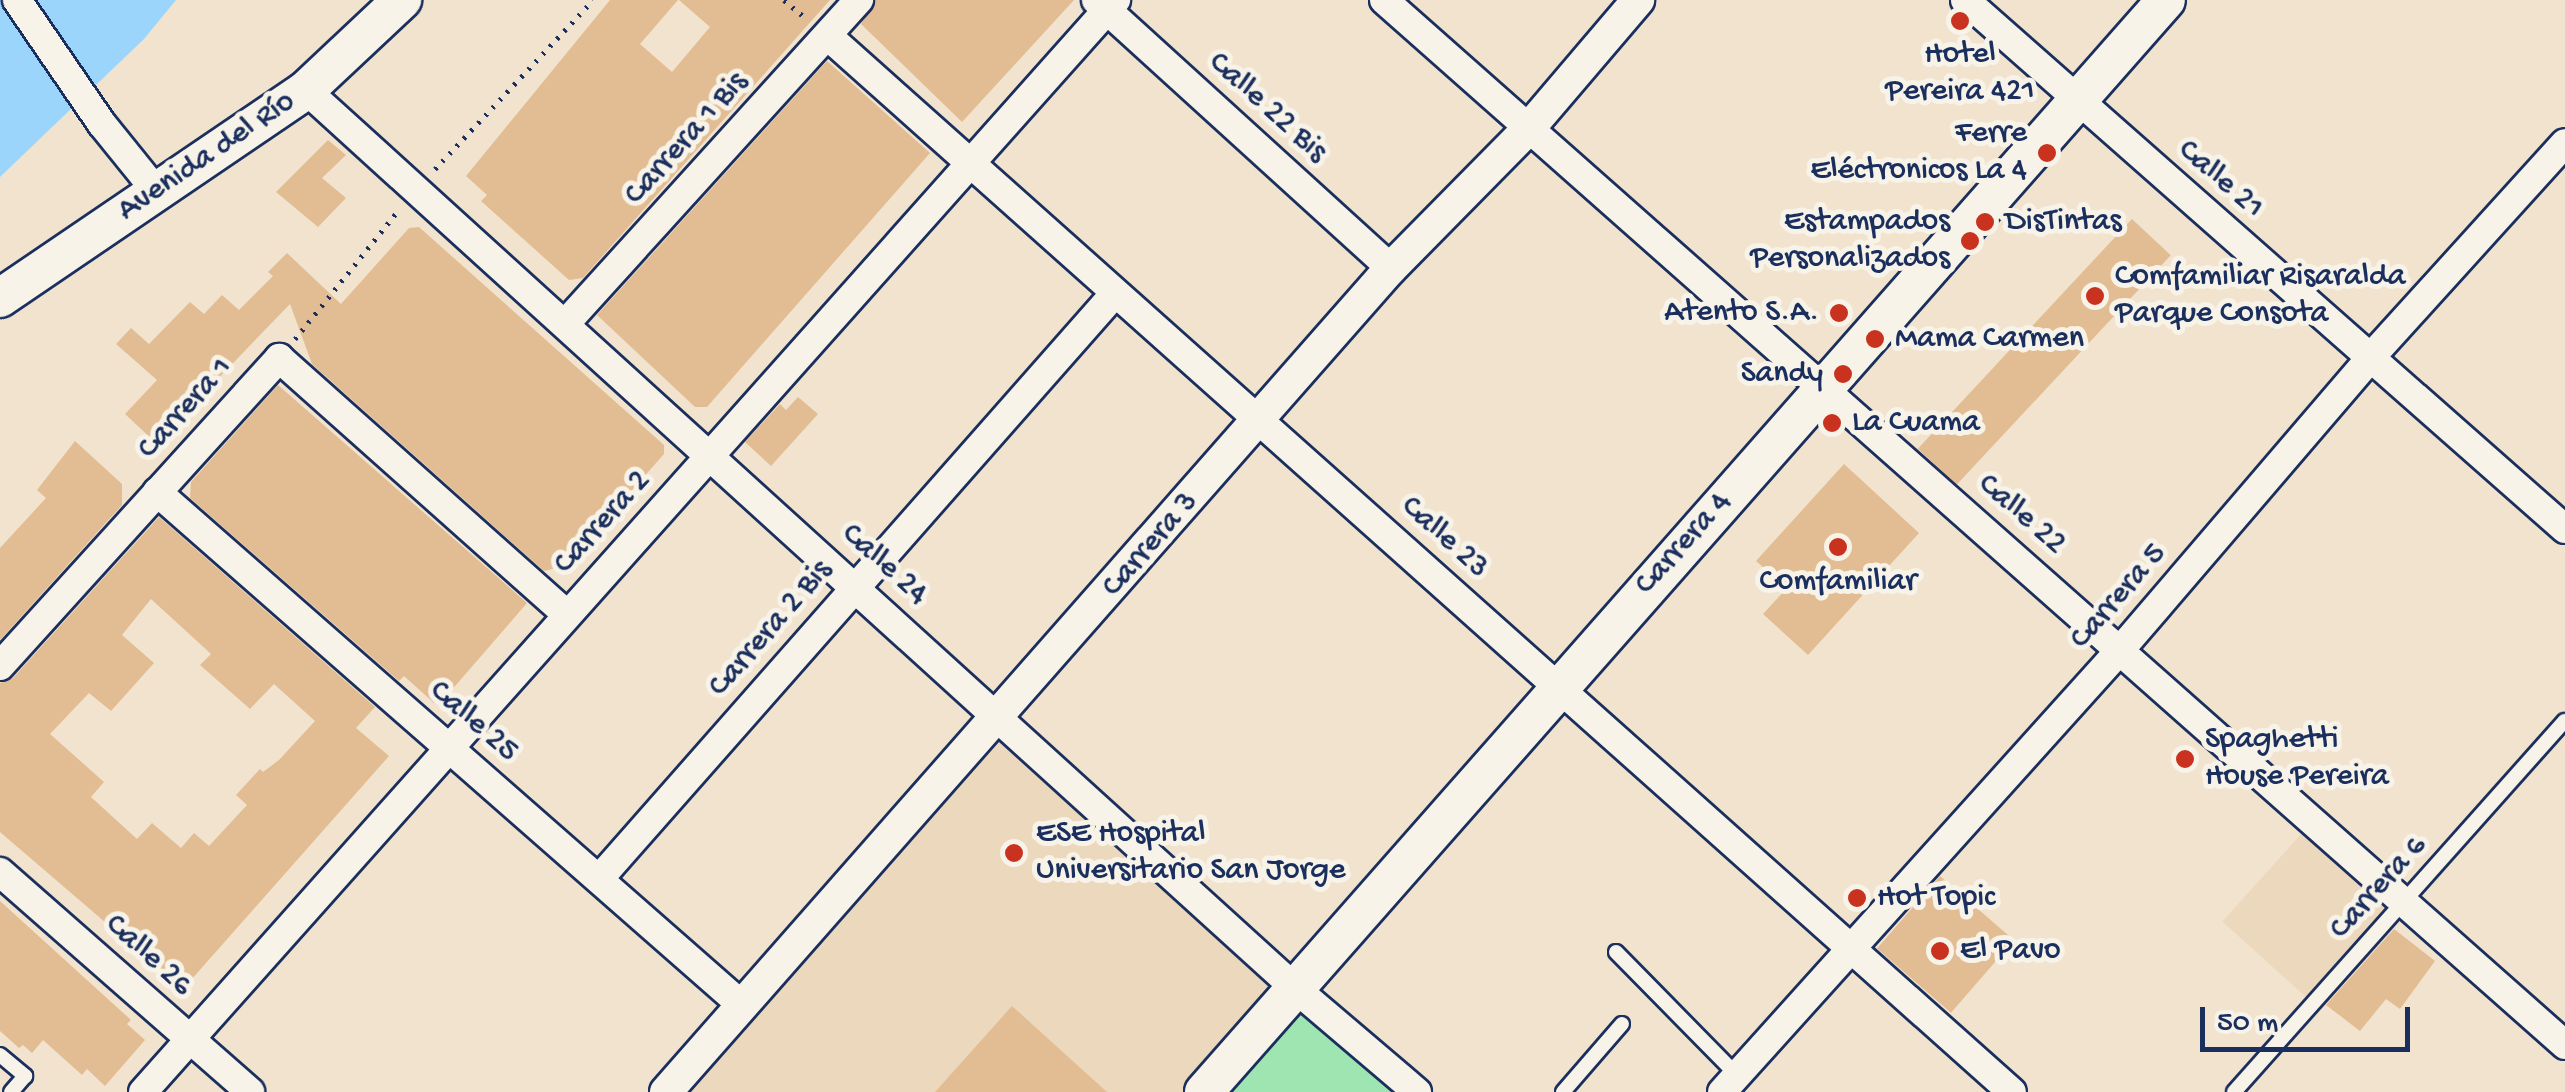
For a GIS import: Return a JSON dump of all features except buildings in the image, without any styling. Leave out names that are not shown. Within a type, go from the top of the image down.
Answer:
[{"type":"main road","name":"Avenida del Río","points":[[0,298],[306,90],[402,0]]},
{"type":"main road","name":"Carrera 4","points":[[1204,1092],[2166,0]]},
{"type":"street","points":[[18,0],[102,124],[156,192]]},
{"type":"street","name":"Carrera 1 Bis","points":[[565,324],[859,0]]},
{"type":"street","name":"Calle 22","points":[[1384,0],[2122,649],[2565,1045]]},
{"type":"street","name":"Carrera 3","points":[[666,1092],[1260,422],[1391,268],[1530,126],[1638,0]]},
{"type":"street","name":"Calle 21","points":[[1965,0],[2565,529]]},
{"type":"street","name":"Carrera 2","points":[[143,1092],[1106,3]]},
{"type":"street","name":"Calle 22 Bis","points":[[1106,3],[1391,268]]},
{"type":"street","name":"Calle 23","points":[[829,36],[2012,1092]]},
{"type":"street","name":"Calle 24","points":[[306,90],[1296,988],[1417,1092]]},
{"type":"street","name":"Carrera 5","points":[[1730,1084],[2122,649],[2370,358],[2565,143]]},
{"type":"street","name":"Carrera 2 Bis","points":[[600,879],[1116,293]]},
{"type":"street","points":[[279,358],[567,616]]},
{"type":"street","name":"Carrera 1","points":[[0,666],[279,358]]},
{"type":"street","name":"Calle 25","points":[[157,492],[743,1006]]},
{"type":"street","name":"Calle 26","points":[[0,872],[250,1092]]},
{"type":"lane","name":"Carrera 6","points":[[2234,1092],[2565,721]]},
{"type":"lane","points":[[1616,952],[1730,1084]]},
{"type":"lane","points":[[1563,1092],[1622,1024]]},
{"type":"lane","points":[[0,1054],[25,1076],[12,1092]]},
{"type":"path","name":"Carrera 1","points":[[279,358],[414,190],[593,0]]},
{"type":"shaded area","name":"ESE Hospital Universitario San Jorge","points":[[1000,717],[1296,989],[1204,1092],[666,1092]]},
{"type":"shaded area","points":[[2312,822],[2403,904],[2313,1003],[2222,922]]},
{"type":"green space","points":[[1296,989],[1417,1092],[1204,1092]]},
{"type":"water","points":[[0,0],[176,0],[144,39],[0,177]]},
{"type":"place","name":"Hotel Pereira 421","points":[[1960,21]]},
{"type":"place","name":"Ferre Eléctronicos La 4","points":[[2047,153]]},
{"type":"place","name":"DisTintas","points":[[1985,222]]},
{"type":"place","name":"Estampados Personalizados","points":[[1970,241]]},
{"type":"place","name":"Comfamiliar Risaralda Parque Consota","points":[[2095,296]]},
{"type":"place","name":"Atento S.A.","points":[[1839,313]]},
{"type":"place","name":"Mama Carmen","points":[[1875,339]]},
{"type":"place","name":"Sandy","points":[[1843,374]]},
{"type":"place","name":"La Cuama","points":[[1832,423]]},
{"type":"place","name":"Comfamiliar","points":[[1838,547]]},
{"type":"place","name":"Spaghetti House Pereira","points":[[2185,759]]},
{"type":"place","name":"ESE Hospital Universitario San Jorge","points":[[1014,853]]},
{"type":"place","name":"Hot Topic","points":[[1857,898]]},
{"type":"place","name":"El Pavo","points":[[1940,951]]}]
